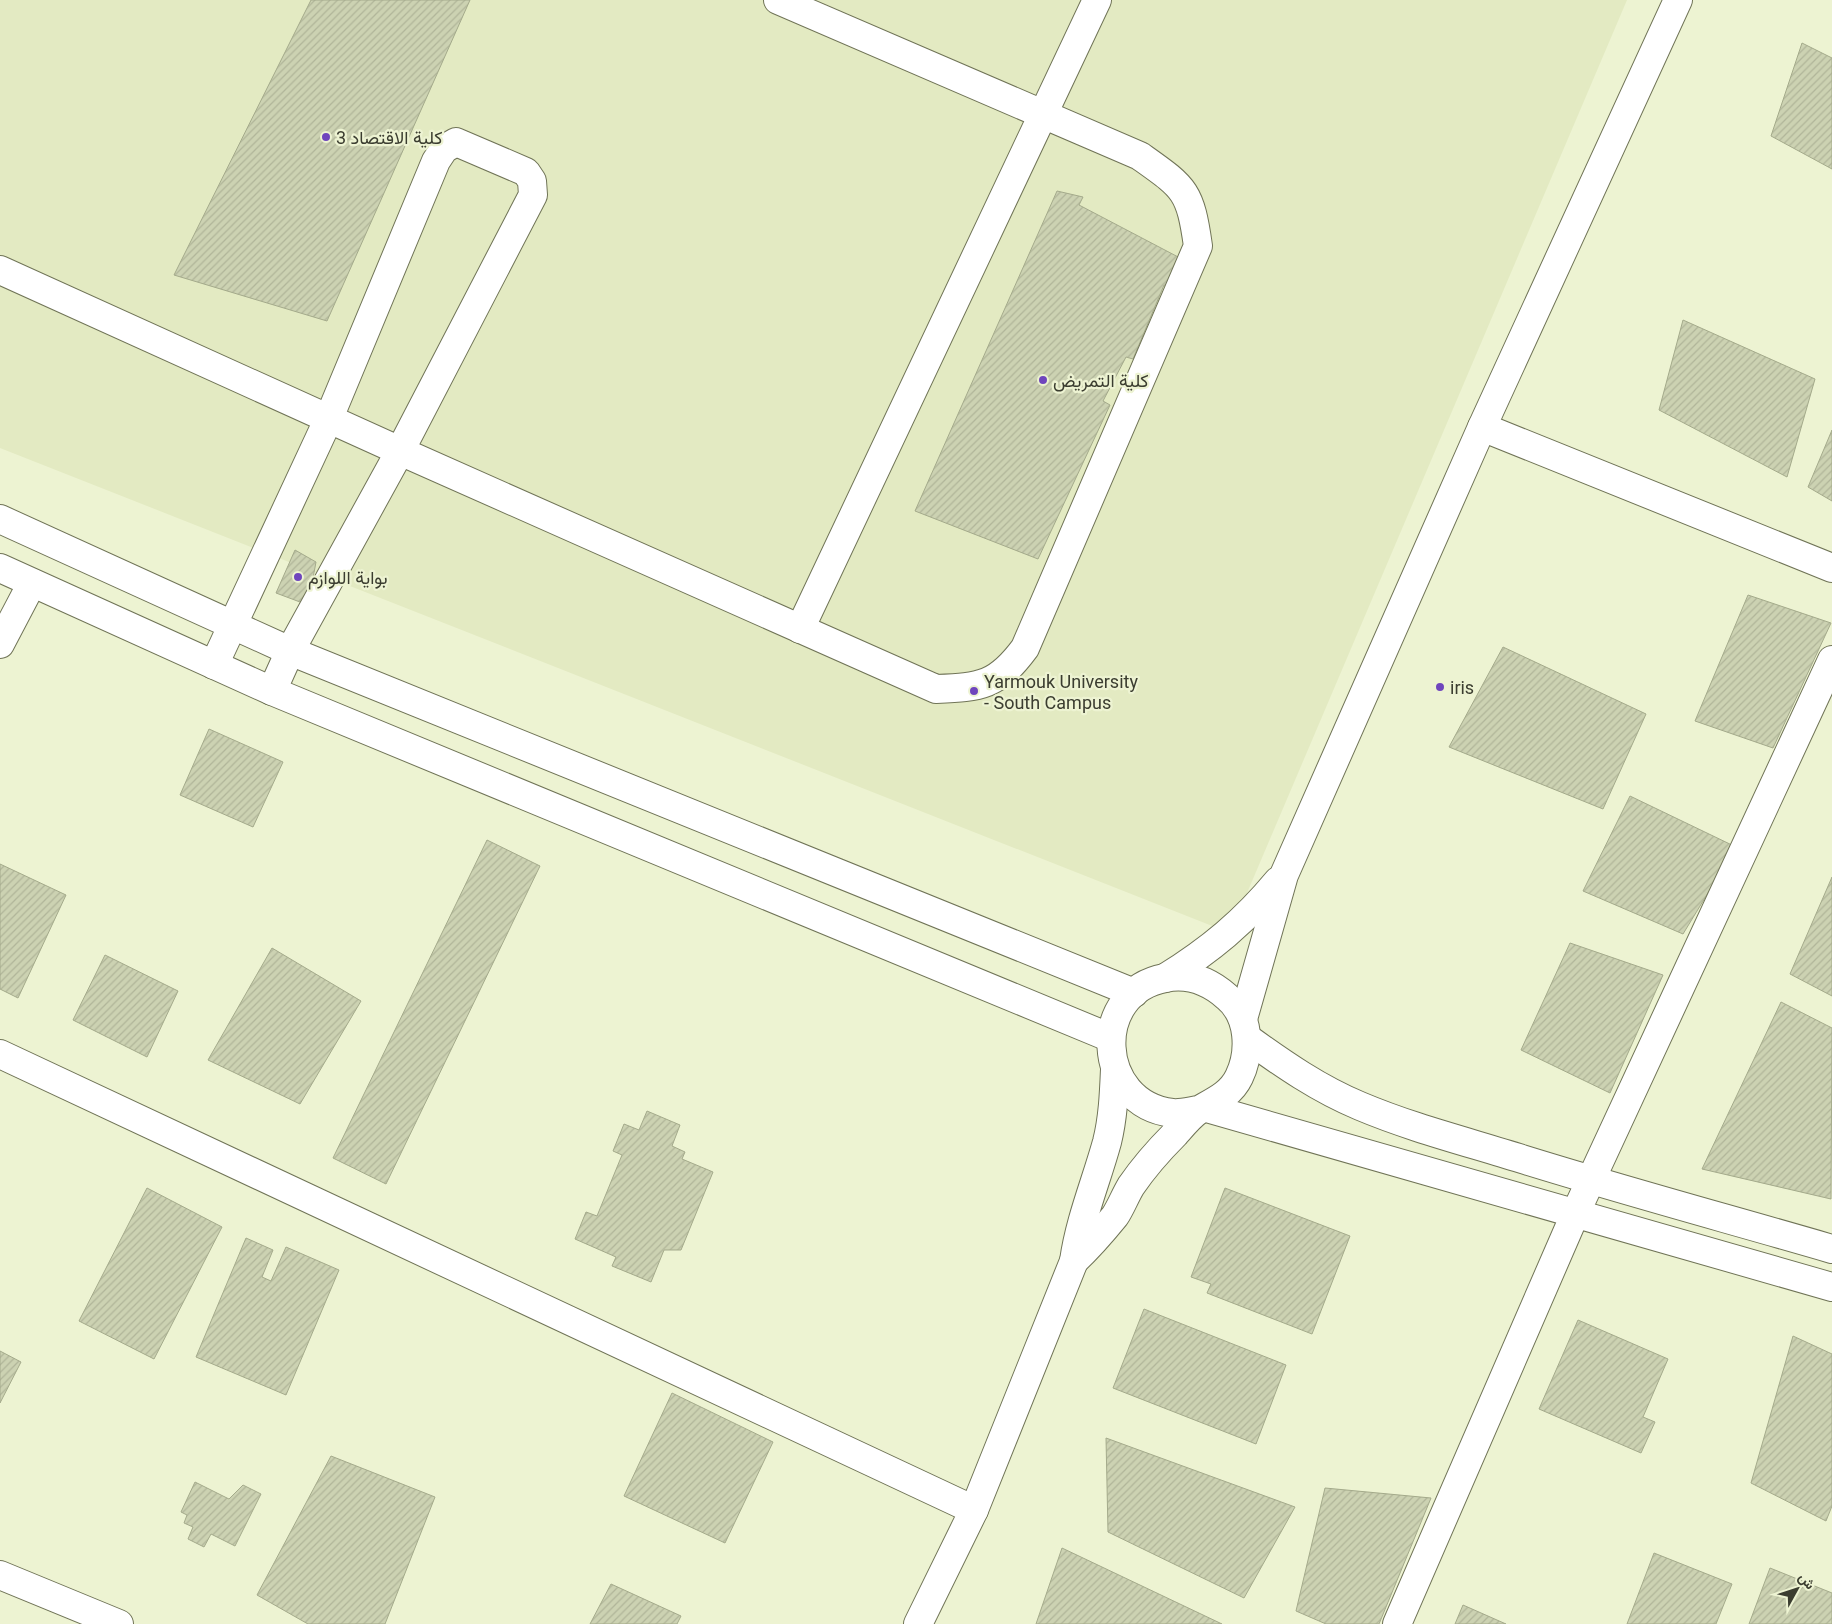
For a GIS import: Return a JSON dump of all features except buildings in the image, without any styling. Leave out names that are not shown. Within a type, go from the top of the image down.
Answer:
[{"type":"street","points":[[0,270],[400,451],[936,689],[969,687],[995,679],[1010,667],[1025,648],[1198,246],[1193,212],[1184,190],[1166,174],[1140,156],[778,0]]},
{"type":"street","points":[[800,629],[1097,0]]},
{"type":"street","points":[[1074,1261],[1111,1220],[1132,1186],[1152,1159],[1203,1109],[1225,1096],[1238,1079],[1246,1059],[1245,1028],[1284,874],[1482,427],[1678,0]]},
{"type":"street","points":[[214,665],[329,418],[436,161],[444,149],[456,142],[526,172],[532,182],[533,195],[400,451],[290,651],[272,691]]},
{"type":"street","points":[[1482,427],[1832,568]]},
{"type":"street","points":[[0,518],[290,651],[1134,993]]},
{"type":"street","points":[[0,568],[272,691],[1111,1038]]},
{"type":"street","points":[[0,644],[32,582]]},
{"type":"street","points":[[1397,1624],[1576,1212],[1832,660]]},
{"type":"street","points":[[1165,978],[1199,957],[1230,933],[1258,905],[1284,874]]},
{"type":"street","points":[[918,1624],[974,1510],[1074,1261],[1078,1231],[1108,1140],[1114,1105],[1115,1069],[1111,1054],[1111,1038],[1118,1013],[1134,993],[1148,983],[1165,978],[1188,976],[1211,984],[1230,999],[1245,1028],[1290,1069],[1360,1106],[1591,1180],[1832,1249]]},
{"type":"street","points":[[0,1054],[974,1510]]},
{"type":"street","points":[[1115,1069],[1128,1090],[1149,1106],[1173,1113],[1203,1109],[1576,1212],[1832,1288]]},
{"type":"street","points":[[0,1575],[70,1615],[119,1624]]},
{"type":"shaded area","name":"Yarmouk University - South Campus","points":[[0,0],[1627,0],[1230,933],[0,448]]},
{"type":"place","name":"كلية الاقتصاد 3","points":[[326,137]]},
{"type":"place","name":"كلية التمريض","points":[[1043,380]]},
{"type":"place","name":"بواية اللوازم","points":[[298,577]]},
{"type":"place","name":"iris","points":[[1440,687]]},
{"type":"place","name":"Yarmouk University - South Campus","points":[[974,691]]}]
